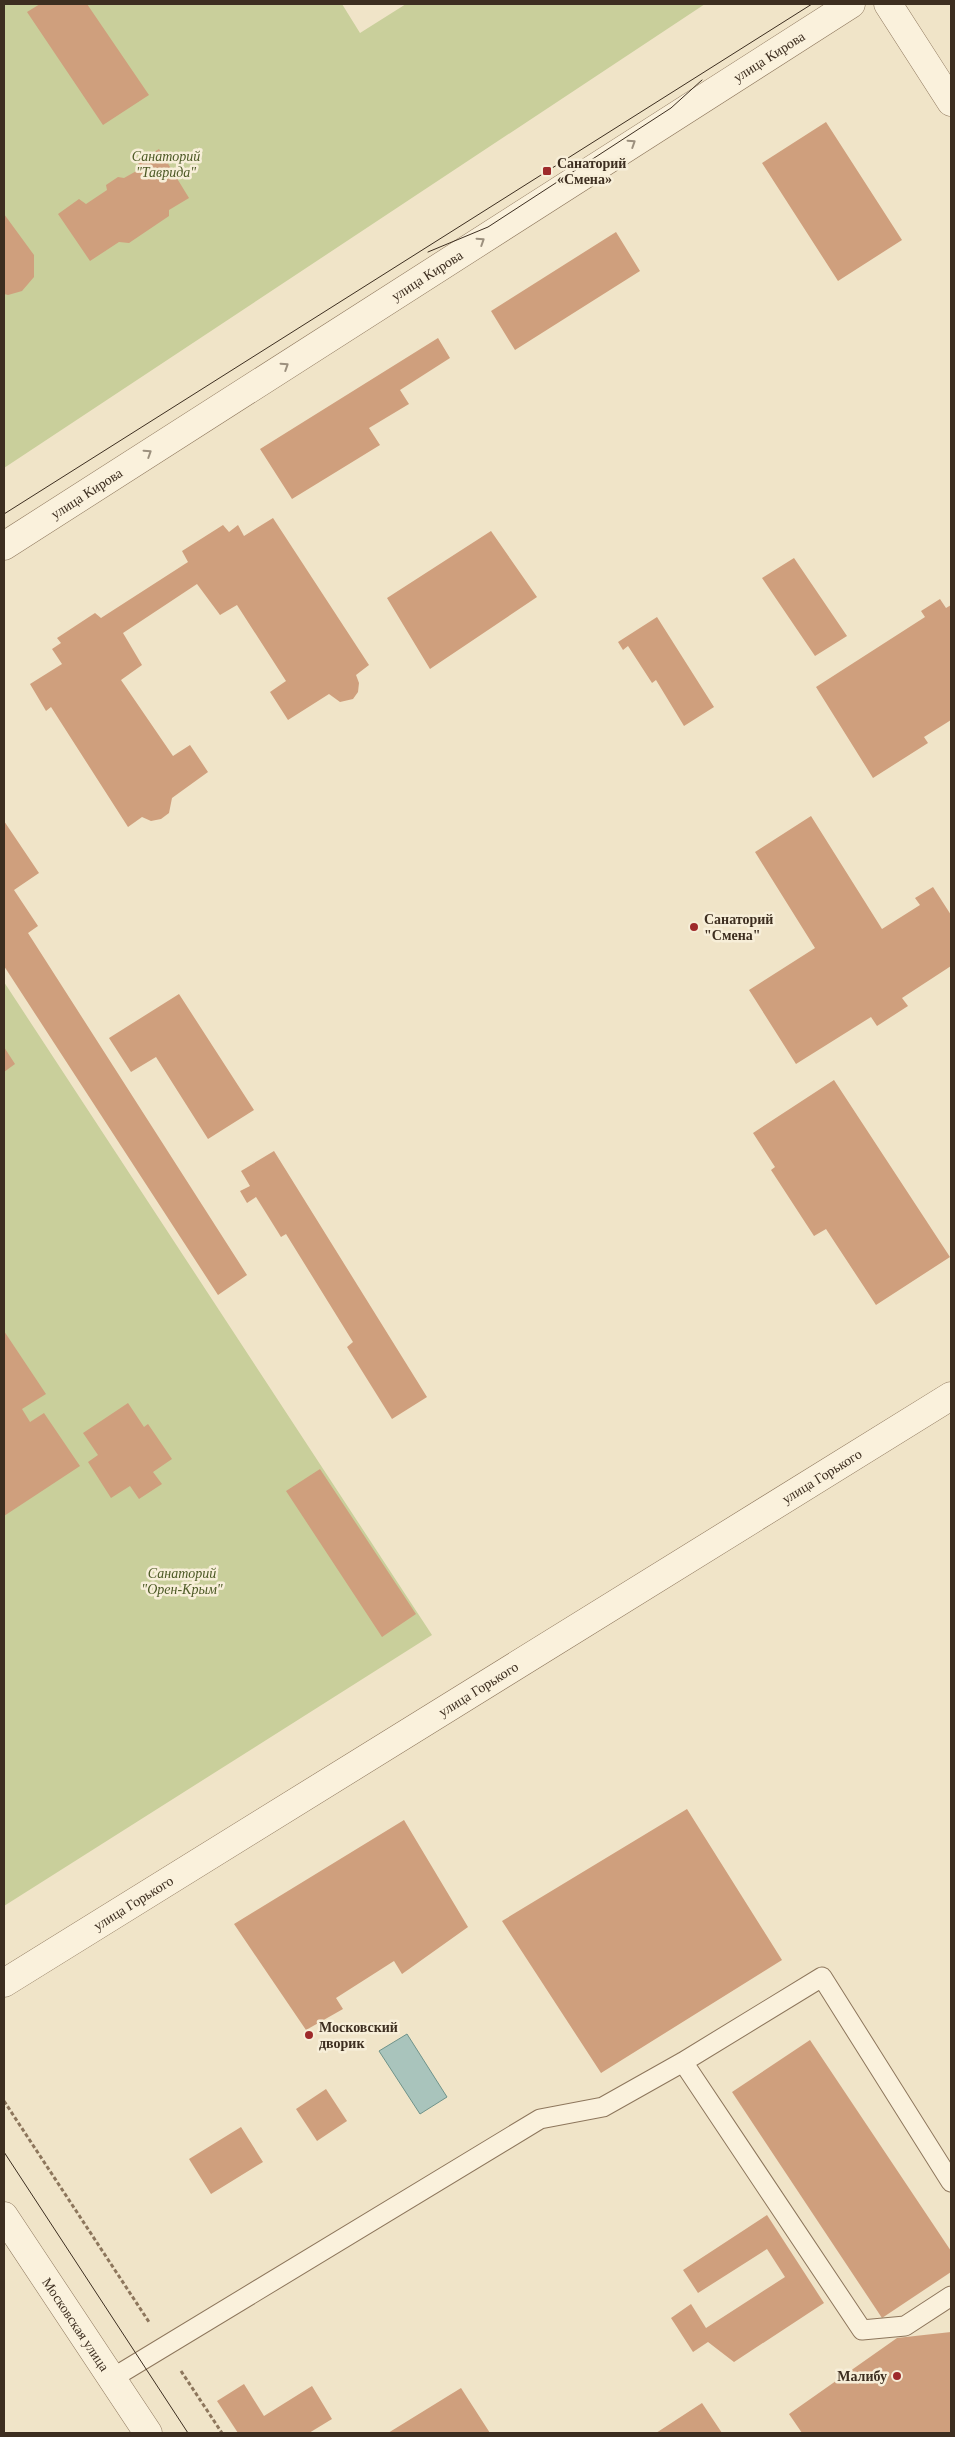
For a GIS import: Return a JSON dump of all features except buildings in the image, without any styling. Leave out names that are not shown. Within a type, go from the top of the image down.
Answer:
[{"type":"street","name":"улица Кирова","points":[[4,546],[851,4]]},
{"type":"street","points":[[888,4],[951,102]]},
{"type":"street","name":"улица Горького","points":[[4,1983],[951,1396]]},
{"type":"street","name":"Московская улица","points":[[4,2216],[148,2433]]},
{"type":"lane","points":[[111,2378],[540,2119],[603,2107],[683,2062],[822,1977],[951,2182]]},
{"type":"lane","points":[[683,2062],[862,2330],[905,2326],[951,2296]]},
{"type":"path","points":[[4,2100],[222,2433]]},
{"type":"green space","name":"Санаторий \"Таврида\"","points":[[4,4],[342,4],[360,33],[406,4],[705,4],[4,468]]},
{"type":"green space","name":"Санаторий \"Орен-Крым\"","points":[[4,982],[432,1635],[4,1906]]},
{"type":"water","points":[[407,2034],[447,2097],[420,2114],[379,2051]]},
{"type":"tram line","points":[[4,514],[812,4]]},
{"type":"tram line","points":[[428,252],[488,227],[671,108],[702,80]]},
{"type":"tram line","points":[[4,2152],[188,2433]]},
{"type":"place","name":"Санаторий «Смена»","points":[[547,171]]},
{"type":"place","name":"Санаторий \"Смена\"","points":[[694,927]]},
{"type":"place","name":"Московский дворик","points":[[309,2035]]},
{"type":"place","name":"Малибу","points":[[897,2376]]}]
